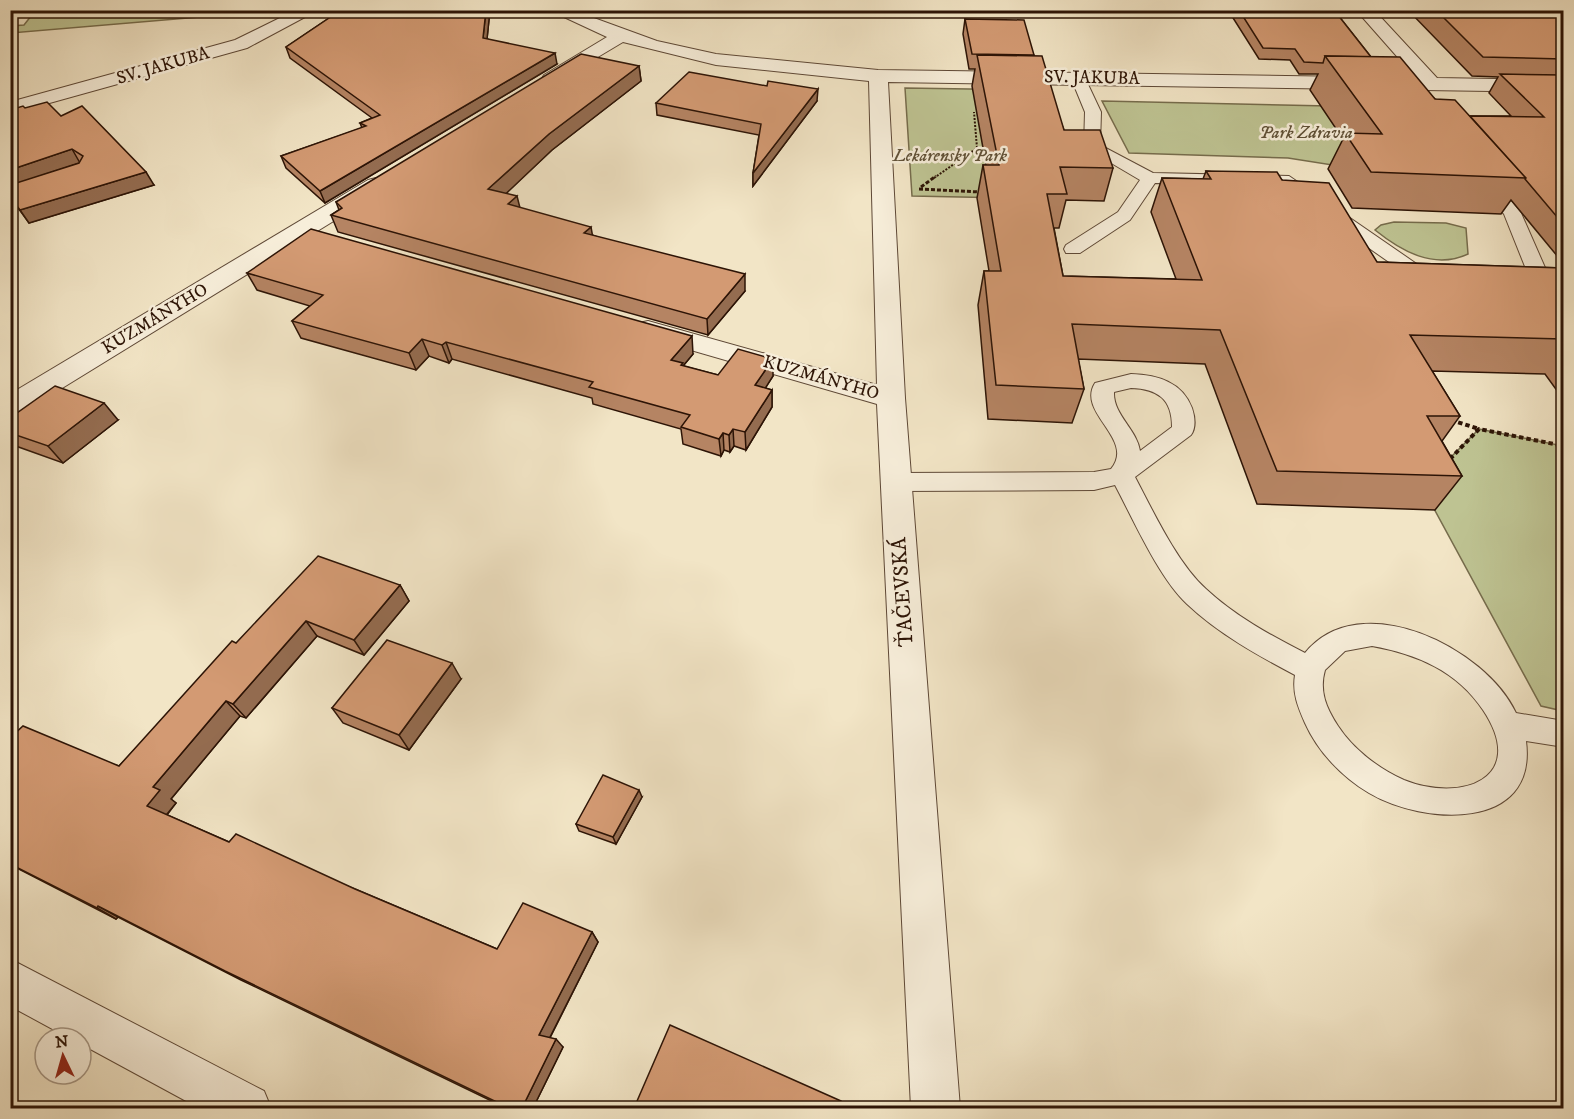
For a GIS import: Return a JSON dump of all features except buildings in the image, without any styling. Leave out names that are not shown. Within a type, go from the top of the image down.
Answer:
[{"type":"street","name":"SV. JAKUBA","points":[[10,108],[241,44],[310,10]]},
{"type":"street","name":"SV. JAKUBA","points":[[557,10],[621,36],[685,53],[769,66],[878,76],[1563,86]]},
{"type":"street","points":[[1364,10],[1431,83]]},
{"type":"street","points":[[532,90],[621,36]]},
{"type":"street","name":"ŤAČEVSKÁ","points":[[878,76],[891,398],[936,1108]]},
{"type":"street","name":"KUZMÁNYHO","points":[[10,406],[391,176]]},
{"type":"street","points":[[300,231],[336,241]]},
{"type":"street","name":"KUZMÁNYHO","points":[[624,323],[891,398]]},
{"type":"street","points":[[10,981],[247,1108]]},
{"type":"lane","points":[[1078,78],[1093,112],[1092,147],[1150,178],[1283,180],[1416,272],[1449,273]]},
{"type":"lane","points":[[1473,168],[1512,213],[1548,282],[1517,277]]},
{"type":"lane","points":[[1073,249],[1124,216],[1150,178]]},
{"type":"lane","points":[[896,482],[1094,481],[1110,480],[1122,475],[1161,548],[1195,596],[1253,640],[1310,669]]},
{"type":"lane","points":[[1372,635],[1404,640],[1436,652],[1467,672],[1492,698],[1509,725],[1515,753],[1508,776],[1491,794],[1464,802],[1430,801],[1395,790],[1362,771],[1335,747],[1316,719],[1308,693],[1310,669],[1323,650],[1344,639],[1372,635]]},
{"type":"lane","points":[[1509,725],[1563,734]]},
{"type":"path","points":[[977,148],[972,112],[983,112]]},
{"type":"path","points":[[981,192],[918,189],[977,148],[987,149]]},
{"type":"path","points":[[1449,420],[1479,429],[1563,446]]},
{"type":"path","points":[[1449,459],[1479,429]]},
{"type":"green space","points":[[35,11],[272,11],[11,33],[11,26],[24,25]]},
{"type":"green space","name":"Lekárensky Park","points":[[905,88],[1030,90],[1009,198],[912,196]]},
{"type":"green space","name":"Park Zdravia","points":[[1102,101],[1376,107],[1364,170],[1288,158],[1129,153]]},
{"type":"green space","points":[[1394,222],[1446,223],[1466,228],[1468,254],[1443,260],[1418,256],[1396,245],[1375,230],[1381,225]]},
{"type":"green space","points":[[1479,429],[1563,446],[1563,711],[1541,706],[1407,459],[1449,459]]}]
